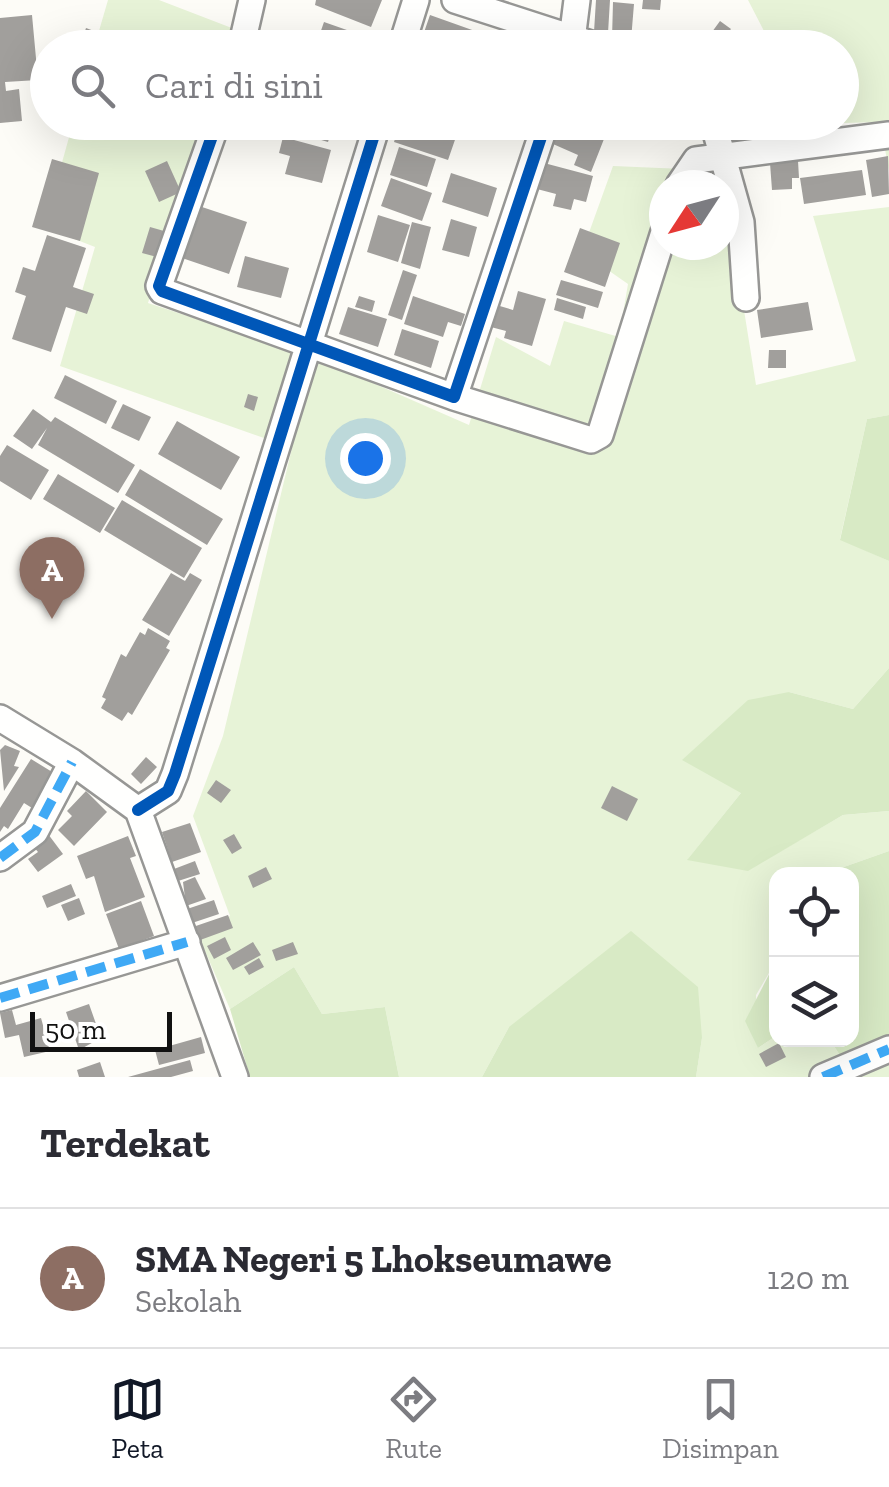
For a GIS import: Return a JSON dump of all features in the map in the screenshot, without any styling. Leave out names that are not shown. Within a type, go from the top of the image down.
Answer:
[{"type":"street","points":[[245,30],[252,0]]},
{"type":"street","points":[[407,30],[416,0]]},
{"type":"street","points":[[455,0],[535,30]]},
{"type":"street","points":[[574,30],[577,0]]},
{"type":"street","points":[[859,139],[889,135]]},
{"type":"street","points":[[211,140],[160,288],[454,397],[592,440],[600,435],[655,260]]},
{"type":"street","points":[[138,810],[168,790],[175,774],[373,140]]},
{"type":"street","points":[[454,397],[540,140]]},
{"type":"street","points":[[720,140],[741,222],[746,298]]},
{"type":"street","points":[[686,170],[696,160],[850,140]]},
{"type":"street","points":[[0,718],[72,762],[138,810],[235,1077]]},
{"type":"street","points":[[0,858],[28,841],[72,762]]},
{"type":"street","points":[[0,998],[187,942]]},
{"type":"street","points":[[822,1077],[889,1049]]},
{"type":"green space","points":[[108,0],[159,0],[237,30],[99,30]]},
{"type":"green space","points":[[748,0],[889,0],[889,171],[880,122],[859,123],[859,30],[763,30]]},
{"type":"green space","points":[[68,140],[201,140],[148,303],[318,359],[469,425],[496,337],[550,366],[564,321],[619,337],[628,284],[582,252],[613,166],[707,170],[649,170],[649,260],[736,260],[756,385],[856,361],[813,216],[889,207],[889,415],[867,419],[840,539],[889,561],[889,668],[853,709],[789,692],[741,793],[688,859],[748,870],[843,815],[889,811],[889,851],[844,867],[769,867],[769,973],[756,995],[758,1048],[769,1041],[769,1047],[835,1047],[847,1066],[889,1063],[889,1077],[696,1077],[702,1038],[509,1027],[482,1077],[399,1077],[385,1007],[322,1014],[294,967],[230,1009],[196,930],[230,916],[193,816],[223,736],[292,448],[60,366],[95,247],[44,227]]},
{"type":"green space","points":[[889,415],[889,561],[840,540],[867,419]]},
{"type":"green space","points":[[889,668],[889,811],[843,815],[748,871],[687,860],[741,793],[682,760],[748,700],[789,692],[853,709]]},
{"type":"green space","points":[[889,851],[889,1063],[847,1066],[835,1047],[859,1047],[859,867],[844,867]]},
{"type":"green space","points":[[631,931],[698,987],[702,1038],[696,1077],[482,1077],[509,1027]]},
{"type":"green space","points":[[294,967],[322,1014],[385,1007],[399,1077],[250,1077],[230,1009]]},
{"type":"green space","points":[[769,975],[769,1041],[758,1048],[745,1021]]},
{"type":"building","points":[[316,0],[382,0],[371,27],[315,5]]},
{"type":"building","points":[[596,0],[610,0],[608,30],[594,30]]},
{"type":"building","points":[[643,0],[661,0],[660,10],[642,9]]},
{"type":"building","points":[[613,2],[634,4],[632,30],[612,30]]},
{"type":"building","points":[[32,15],[30,80],[5,82],[6,91],[19,89],[22,121],[0,123],[0,18]]},
{"type":"building","points":[[430,15],[472,30],[425,30]]},
{"type":"building","points":[[720,21],[731,29],[730,30],[713,30]]},
{"type":"building","points":[[324,22],[347,30],[321,30]]},
{"type":"building","points":[[282,140],[331,150],[322,183],[285,174],[290,156],[279,153]]},
{"type":"building","points":[[395,140],[455,140],[448,160]]},
{"type":"building","points":[[555,140],[604,140],[591,172],[574,165],[578,155],[553,144]]},
{"type":"building","points":[[399,147],[436,159],[427,187],[390,175]]},
{"type":"building","points":[[888,156],[889,194],[872,197],[866,160]]},
{"type":"building","points":[[52,159],[99,173],[80,241],[32,227]]},
{"type":"building","points":[[167,161],[181,192],[159,202],[145,171]]},
{"type":"building","points":[[798,161],[799,178],[792,178],[792,189],[772,190],[770,163]]},
{"type":"building","points":[[544,163],[593,176],[586,202],[574,199],[571,210],[553,206],[556,194],[537,189]]},
{"type":"building","points":[[862,170],[866,195],[804,204],[800,178]]},
{"type":"building","points":[[451,173],[497,188],[488,217],[442,202]]},
{"type":"building","points":[[391,178],[432,193],[422,221],[381,206]]},
{"type":"building","points":[[199,206],[247,222],[229,274],[182,258],[187,245],[177,242]]},
{"type":"building","points":[[378,215],[410,225],[398,262],[367,252]]},
{"type":"building","points":[[451,219],[477,227],[469,257],[442,250]]},
{"type":"building","points":[[412,222],[431,227],[420,269],[401,263]]},
{"type":"building","points":[[150,227],[164,231],[157,257],[142,253]]},
{"type":"building","points":[[580,228],[620,243],[605,287],[564,272]]},
{"type":"building","points":[[47,235],[86,248],[73,287],[94,294],[87,314],[66,307],[51,352],[12,339],[26,296],[15,292],[23,267],[35,271]]},
{"type":"building","points":[[245,256],[289,268],[281,298],[237,287]]},
{"type":"building","points":[[403,270],[417,275],[402,320],[388,315]]},
{"type":"building","points":[[561,280],[603,292],[598,308],[556,295]]},
{"type":"building","points":[[518,291],[546,299],[532,346],[504,338],[506,331],[487,326],[493,304],[513,310]]},
{"type":"building","points":[[359,296],[375,301],[372,312],[355,307]]},
{"type":"building","points":[[413,296],[465,314],[461,326],[448,322],[443,337],[404,324]]},
{"type":"building","points":[[557,298],[586,307],[583,319],[554,310]]},
{"type":"building","points":[[808,302],[813,330],[761,338],[757,310]]},
{"type":"building","points":[[348,307],[387,319],[378,347],[339,334]]},
{"type":"building","points":[[402,329],[439,341],[431,368],[394,355]]},
{"type":"building","points":[[769,350],[786,350],[786,368],[768,368]]},
{"type":"building","points":[[65,375],[117,401],[106,424],[54,398]]},
{"type":"building","points":[[248,394],[258,397],[254,411],[244,407]]},
{"type":"building","points":[[123,404],[151,417],[139,441],[111,428]]},
{"type":"building","points":[[33,409],[51,422],[55,417],[135,465],[118,493],[38,445],[47,428],[32,449],[13,436]]},
{"type":"building","points":[[177,421],[240,457],[221,490],[158,454]]},
{"type":"building","points":[[7,445],[49,470],[31,500],[0,481],[0,456]]},
{"type":"building","points":[[140,469],[223,519],[207,545],[125,495]]},
{"type":"building","points":[[58,474],[115,508],[100,533],[43,499]]},
{"type":"building","points":[[122,500],[202,548],[184,578],[104,530]]},
{"type":"building","points":[[171,573],[185,581],[190,573],[202,580],[169,636],[142,620]]},
{"type":"building","points":[[148,628],[170,641],[166,648],[170,650],[132,715],[128,712],[122,721],[101,708],[106,699],[102,697],[121,654],[126,657],[140,632],[145,635]]},
{"type":"building","points":[[5,745],[20,751],[14,766],[19,767],[4,791],[0,750]]},
{"type":"building","points":[[146,757],[157,767],[141,784],[131,774]]},
{"type":"building","points":[[31,759],[62,778],[40,813],[24,803],[8,829],[4,826],[0,832],[0,808]]},
{"type":"building","points":[[216,780],[231,790],[221,803],[207,793]]},
{"type":"building","points":[[612,786],[638,799],[627,821],[601,808]]},
{"type":"building","points":[[86,791],[107,812],[74,846],[58,830],[72,816],[67,811]]},
{"type":"building","points":[[190,823],[201,852],[172,862],[162,832]]},
{"type":"building","points":[[45,830],[63,854],[38,872],[28,859],[38,852],[33,846]]},
{"type":"building","points":[[234,834],[242,848],[232,854],[223,840]]},
{"type":"building","points":[[128,836],[136,856],[130,858],[145,897],[105,912],[94,876],[86,879],[77,856]]},
{"type":"building","points":[[195,861],[200,874],[178,881],[174,869]]},
{"type":"building","points":[[266,867],[272,879],[253,888],[248,876]]},
{"type":"building","points":[[195,877],[206,899],[186,906],[183,882]]},
{"type":"building","points":[[71,884],[76,896],[47,908],[42,896]]},
{"type":"building","points":[[79,898],[85,914],[68,921],[61,905]]},
{"type":"building","points":[[214,900],[219,914],[192,923],[187,909]]},
{"type":"building","points":[[141,901],[154,936],[119,949],[106,914]]},
{"type":"building","points":[[228,915],[233,928],[192,943],[187,929]]},
{"type":"building","points":[[225,937],[231,950],[214,959],[207,946]]},
{"type":"building","points":[[253,942],[261,955],[233,970],[226,958]]},
{"type":"building","points":[[293,942],[298,954],[276,961],[272,950]]},
{"type":"building","points":[[259,958],[264,967],[249,975],[244,967]]},
{"type":"building","points":[[89,1004],[101,1038],[79,1050],[66,1012]]},
{"type":"building","points":[[12,1010],[16,1025],[41,1018],[50,1051],[24,1057],[19,1035],[5,1038],[0,1013]]},
{"type":"building","points":[[201,1037],[205,1053],[159,1065],[155,1050]]},
{"type":"building","points":[[781,1047],[786,1057],[766,1067],[759,1054]]},
{"type":"building","points":[[190,1060],[193,1071],[171,1077],[128,1077]]},
{"type":"building","points":[[100,1062],[105,1077],[79,1077],[77,1070]]},
{"type":"marked path","points":[[0,858],[35,832],[72,762]]},
{"type":"marked path","points":[[0,998],[187,942]]},
{"type":"marked path","points":[[823,1077],[889,1049]]},
{"type":"cycle path","points":[[211,140],[159,286],[162,291],[454,397],[540,140]]},
{"type":"cycle path","points":[[138,810],[168,791],[175,774],[372,140]]},
{"type":"place","name":"SMA Negeri 5 Lhokseumawe","points":[[52,619]]}]
